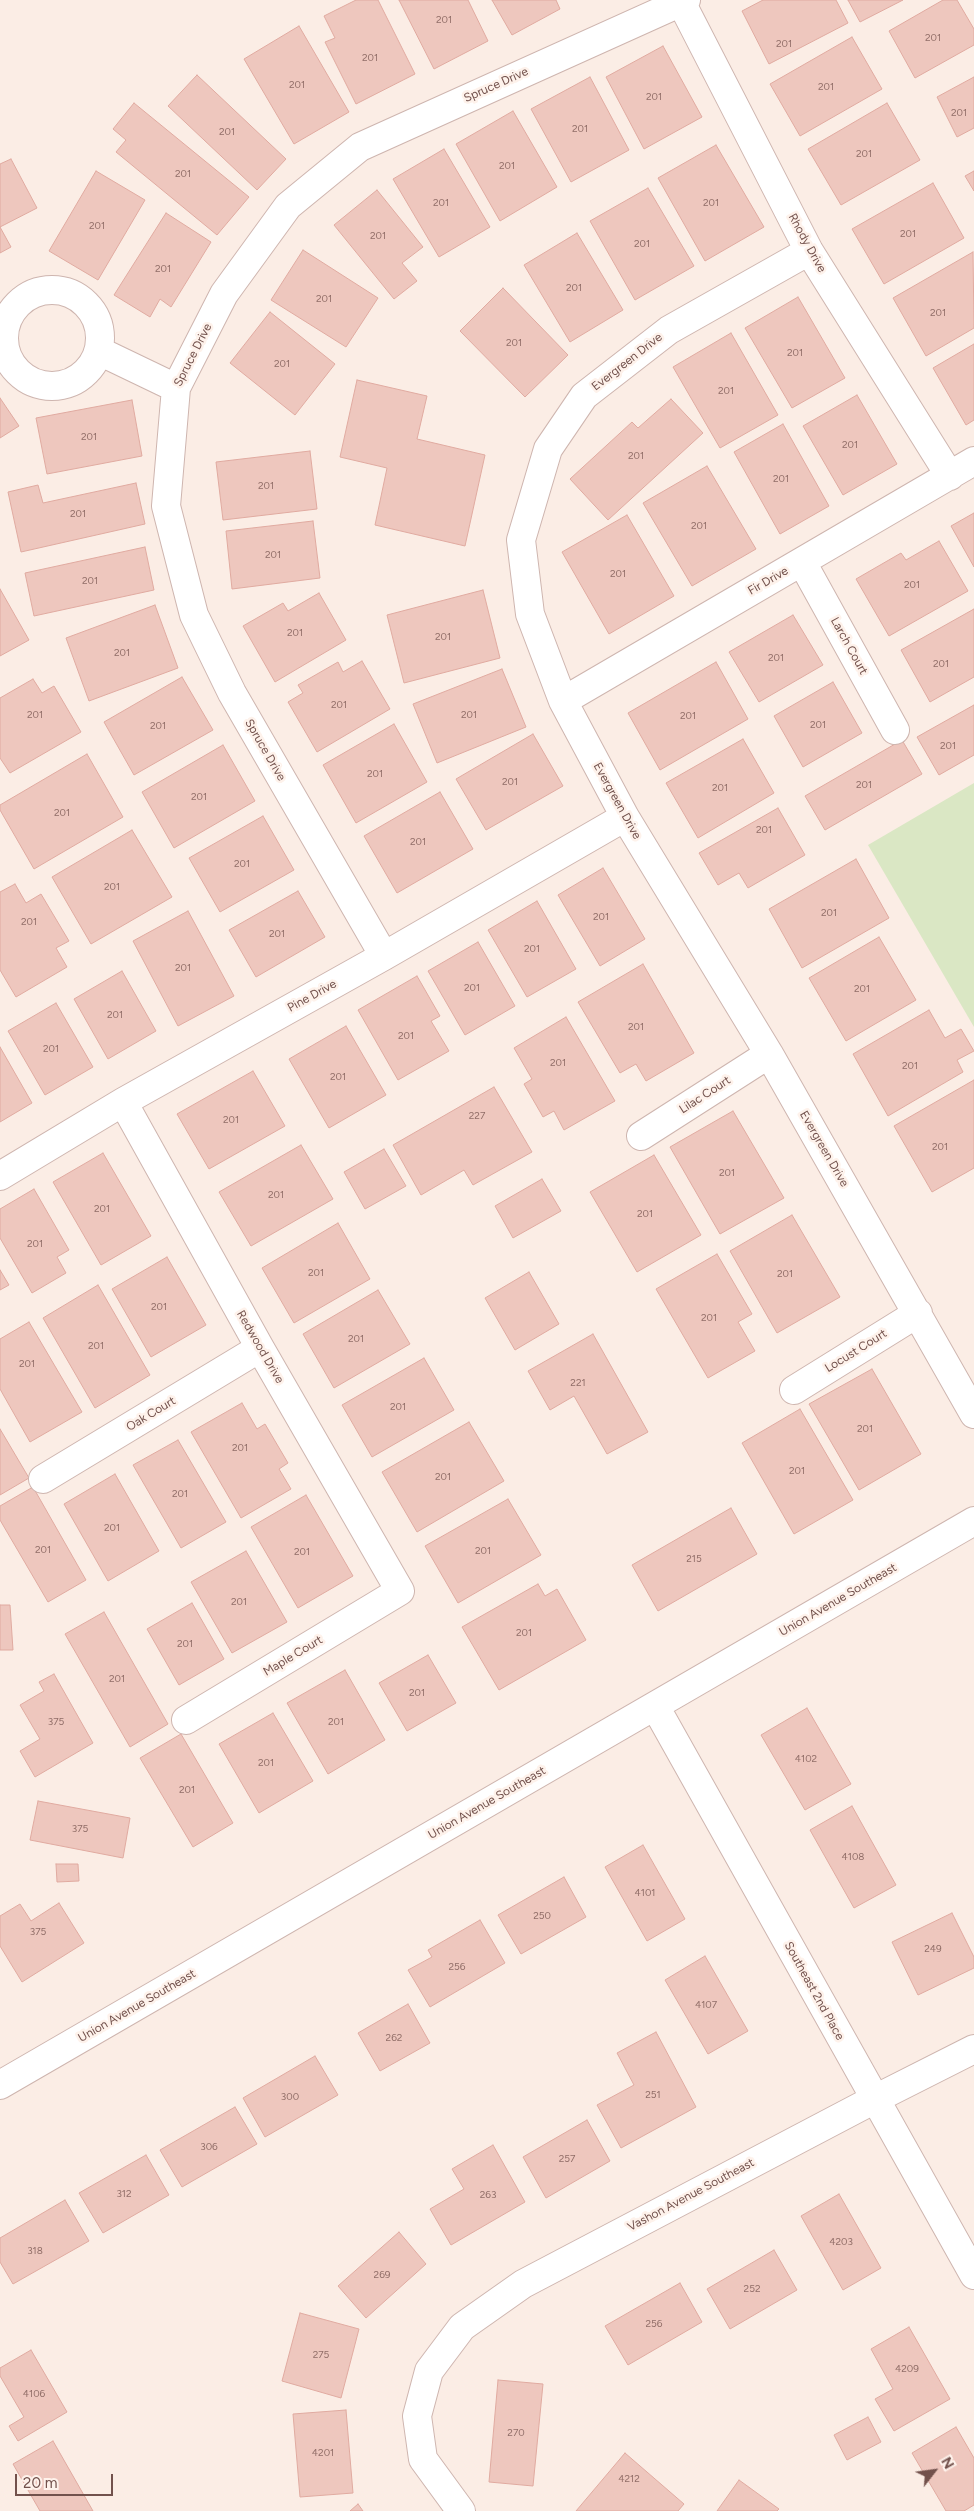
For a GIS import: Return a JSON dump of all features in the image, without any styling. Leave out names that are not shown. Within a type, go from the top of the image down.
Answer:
[{"type":"street","name":"Rhody Drive","points":[[683,1],[810,251],[950,476]]},
{"type":"street","name":"Spruce Drive","points":[[384,956],[232,693],[194,615],[166,506],[176,388],[224,294],[288,206],[360,147],[683,1]]},
{"type":"street","name":"Evergreen Drive","points":[[810,251],[669,330],[584,396],[548,449],[521,540],[530,614],[563,701],[625,817],[769,1054],[974,1414]]},
{"type":"street","points":[[99,351],[176,388]]},
{"type":"street","name":"Fir Drive","points":[[563,701],[974,462]]},
{"type":"street","name":"Larch Court","points":[[802,562],[895,730]]},
{"type":"street","name":"Pine Drive","points":[[0,1176],[123,1102],[384,956],[625,817]]},
{"type":"street","name":"Lilac Court","points":[[641,1136],[769,1054]]},
{"type":"street","name":"Redwood Drive","points":[[123,1102],[260,1348],[400,1591]]},
{"type":"street","name":"Locust Court","points":[[794,1390],[918,1313]]},
{"type":"street","name":"Oak Court","points":[[42,1479],[260,1348]]},
{"type":"street","name":"Union Avenue Southeast","points":[[0,2085],[974,1521]]},
{"type":"street","name":"Maple Court","points":[[186,1720],[400,1591]]},
{"type":"street","name":"Southeast 2nd Place","points":[[656,1706],[974,2275]]},
{"type":"street","name":"Vashon Avenue Southeast","points":[[461,2511],[423,2459],[416,2416],[429,2371],[462,2327],[523,2284],[874,2099],[974,2049]]},
{"type":"green space","points":[[974,783],[974,1027],[868,845]]},
{"type":"building","points":[[356,0],[378,0],[415,74],[356,104],[325,42],[335,38],[324,16]]},
{"type":"building","points":[[399,0],[468,0],[488,41],[434,69]]},
{"type":"building","points":[[492,0],[556,0],[560,9],[512,35]]},
{"type":"building","points":[[763,0],[836,0],[848,23],[769,64],[742,11]]},
{"type":"building","points":[[848,0],[903,0],[860,22]]},
{"type":"building","points":[[943,0],[957,0],[974,29],[974,45],[915,78],[889,31]]},
{"type":"building","points":[[299,26],[349,112],[294,144],[244,59]]},
{"type":"building","points":[[852,37],[882,89],[800,136],[770,84]]},
{"type":"building","points":[[663,46],[702,117],[644,149],[606,77]]},
{"type":"building","points":[[197,75],[286,159],[257,190],[168,106]]},
{"type":"building","points":[[590,77],[629,150],[571,182],[531,109]]},
{"type":"building","points":[[974,77],[974,128],[957,137],[937,97]]},
{"type":"building","points":[[134,103],[249,197],[217,235],[116,152],[126,140],[113,129]]},
{"type":"building","points":[[887,103],[920,160],[841,205],[808,149]]},
{"type":"building","points":[[513,111],[557,187],[500,221],[456,144]]},
{"type":"building","points":[[716,145],[764,227],[705,261],[658,178]]},
{"type":"building","points":[[444,149],[490,227],[439,257],[393,179]]},
{"type":"building","points":[[11,159],[37,208],[0,227],[0,164]]},
{"type":"building","points":[[96,171],[145,200],[98,280],[49,251]]},
{"type":"building","points":[[974,171],[974,191],[965,176]]},
{"type":"building","points":[[933,183],[964,238],[884,284],[852,229]]},
{"type":"building","points":[[648,188],[694,266],[635,300],[590,221]]},
{"type":"building","points":[[377,190],[423,247],[402,263],[417,281],[394,299],[334,225]]},
{"type":"building","points":[[166,213],[211,242],[171,307],[160,299],[150,317],[114,295]]},
{"type":"building","points":[[0,227],[11,247],[0,253]]},
{"type":"building","points":[[577,233],[623,310],[570,342],[524,265]]},
{"type":"building","points":[[303,250],[378,298],[346,347],[271,300]]},
{"type":"building","points":[[973,252],[974,328],[926,356],[893,298]]},
{"type":"building","points":[[503,288],[568,355],[525,397],[460,331]]},
{"type":"building","points":[[798,297],[845,378],[792,408],[745,328]]},
{"type":"building","points":[[270,312],[335,364],[295,415],[230,363]]},
{"type":"building","points":[[731,333],[778,415],[720,448],[673,367]]},
{"type":"building","points":[[974,344],[974,420],[966,425],[933,368]]},
{"type":"building","points":[[357,380],[427,396],[417,439],[485,455],[465,546],[375,525],[387,468],[340,457]]},
{"type":"building","points":[[857,395],[897,464],[843,495],[803,426]]},
{"type":"building","points":[[0,398],[19,426],[0,438]]},
{"type":"building","points":[[671,399],[703,433],[608,520],[570,479],[632,422],[638,428]]},
{"type":"building","points":[[132,400],[142,456],[47,474],[36,418]]},
{"type":"building","points":[[783,424],[829,506],[780,534],[734,452]]},
{"type":"building","points":[[310,451],[317,509],[223,520],[216,462]]},
{"type":"building","points":[[707,466],[756,549],[692,586],[643,503]]},
{"type":"building","points":[[136,483],[145,524],[21,552],[8,492],[38,485],[43,503]]},
{"type":"building","points":[[974,513],[974,567],[951,526]]},
{"type":"building","points":[[627,515],[674,596],[609,634],[562,552]]},
{"type":"building","points":[[313,521],[320,578],[232,589],[226,531]]},
{"type":"building","points":[[939,541],[968,591],[889,636],[856,579],[901,553],[906,560]]},
{"type":"building","points":[[145,547],[154,590],[34,616],[25,573]]},
{"type":"building","points":[[0,589],[29,640],[0,656]]},
{"type":"building","points":[[483,590],[500,658],[404,683],[387,615]]},
{"type":"building","points":[[319,593],[346,640],[275,682],[243,626],[283,603],[288,611]]},
{"type":"building","points":[[155,605],[178,668],[89,701],[66,638]]},
{"type":"building","points":[[974,609],[974,677],[930,702],[901,650]]},
{"type":"building","points":[[793,615],[823,665],[759,702],[729,652]]},
{"type":"building","points":[[362,661],[390,709],[317,752],[288,702],[303,693],[298,685],[338,662],[343,672]]},
{"type":"building","points":[[716,662],[748,719],[660,770],[628,713]]},
{"type":"building","points":[[502,669],[526,727],[437,763],[413,704]]},
{"type":"building","points":[[182,677],[213,730],[134,775],[104,722]]},
{"type":"building","points":[[33,679],[42,693],[54,686],[81,732],[10,773],[0,758],[0,698]]},
{"type":"building","points":[[833,682],[862,733],[803,767],[774,716]]},
{"type":"building","points":[[974,705],[974,755],[939,775],[917,737]]},
{"type":"building","points":[[394,724],[427,782],[356,823],[323,765]]},
{"type":"building","points":[[533,734],[563,786],[486,830],[456,779]]},
{"type":"building","points":[[743,739],[774,793],[698,838],[666,783]]},
{"type":"building","points":[[902,740],[922,774],[825,830],[805,796]]},
{"type":"building","points":[[223,745],[255,801],[174,848],[142,792]]},
{"type":"building","points":[[87,754],[123,817],[34,869],[0,810],[0,805]]},
{"type":"building","points":[[440,792],[473,849],[397,893],[364,836]]},
{"type":"building","points":[[778,808],[805,855],[748,888],[739,873],[718,885],[699,853]]},
{"type":"building","points":[[263,816],[294,870],[220,912],[189,858]]},
{"type":"building","points":[[132,830],[172,897],[91,944],[52,877]]},
{"type":"building","points":[[856,859],[889,918],[802,968],[769,909]]},
{"type":"building","points":[[603,868],[645,939],[600,966],[558,895]]},
{"type":"building","points":[[15,884],[26,903],[41,894],[69,941],[56,948],[67,967],[16,997],[0,970],[0,892]]},
{"type":"building","points":[[298,891],[325,937],[256,977],[229,930]]},
{"type":"building","points":[[537,901],[576,969],[527,997],[488,930]]},
{"type":"building","points":[[188,911],[234,996],[178,1026],[133,941]]},
{"type":"building","points":[[879,937],[916,1000],[846,1041],[809,978]]},
{"type":"building","points":[[478,942],[515,1006],[465,1035],[428,971]]},
{"type":"building","points":[[643,964],[694,1053],[646,1081],[636,1064],[620,1073],[578,1002]]},
{"type":"building","points":[[122,971],[156,1031],[108,1059],[74,999]]},
{"type":"building","points":[[417,976],[440,1016],[431,1021],[449,1051],[398,1080],[358,1010]]},
{"type":"building","points":[[56,1003],[93,1067],[45,1095],[8,1031]]},
{"type":"building","points":[[929,1010],[945,1038],[961,1029],[974,1051],[957,1060],[963,1072],[888,1116],[853,1054]]},
{"type":"building","points":[[566,1017],[615,1101],[564,1130],[554,1111],[543,1117],[524,1084],[532,1079],[514,1048]]},
{"type":"building","points":[[346,1026],[386,1095],[329,1128],[289,1059]]},
{"type":"building","points":[[0,1047],[32,1103],[0,1122]]},
{"type":"building","points":[[253,1071],[285,1126],[209,1169],[177,1114]]},
{"type":"building","points":[[974,1080],[974,1168],[932,1192],[894,1126]]},
{"type":"building","points":[[494,1087],[532,1152],[473,1185],[464,1170],[421,1195],[393,1145]]},
{"type":"building","points":[[733,1111],[784,1198],[720,1234],[670,1147]]},
{"type":"building","points":[[301,1145],[333,1199],[251,1246],[219,1192]]},
{"type":"building","points":[[384,1149],[406,1186],[365,1209],[344,1172]]},
{"type":"building","points":[[103,1153],[151,1236],[101,1265],[53,1182]]},
{"type":"building","points":[[654,1155],[701,1235],[637,1272],[590,1192]]},
{"type":"building","points":[[542,1179],[561,1211],[513,1238],[495,1206]]},
{"type":"building","points":[[34,1189],[69,1250],[57,1257],[66,1273],[32,1293],[0,1238],[0,1209]]},
{"type":"building","points":[[792,1215],[840,1297],[777,1333],[730,1251]]},
{"type":"building","points":[[338,1223],[370,1279],[294,1323],[262,1268]]},
{"type":"building","points":[[717,1254],[752,1314],[738,1322],[755,1351],[708,1378],[656,1289]]},
{"type":"building","points":[[167,1257],[206,1325],[151,1357],[112,1289]]},
{"type":"building","points":[[0,1270],[9,1285],[0,1290]]},
{"type":"building","points":[[529,1272],[559,1324],[515,1350],[485,1298]]},
{"type":"building","points":[[98,1285],[150,1375],[95,1408],[43,1318]]},
{"type":"building","points":[[378,1290],[410,1344],[334,1388],[303,1334]]},
{"type":"building","points":[[29,1322],[82,1412],[30,1442],[0,1389],[0,1339]]},
{"type":"building","points":[[593,1334],[648,1432],[607,1454],[574,1396],[550,1410],[528,1371]]},
{"type":"building","points":[[424,1358],[454,1410],[372,1457],[342,1405]]},
{"type":"building","points":[[872,1369],[921,1454],[859,1490],[809,1404]]},
{"type":"building","points":[[242,1403],[257,1429],[265,1424],[288,1463],[279,1469],[291,1489],[241,1518],[191,1432]]},
{"type":"building","points":[[800,1409],[853,1500],[794,1534],[742,1443]]},
{"type":"building","points":[[469,1422],[504,1481],[417,1532],[382,1472]]},
{"type":"building","points":[[0,1429],[29,1478],[0,1495]]},
{"type":"building","points":[[178,1440],[226,1522],[181,1548],[133,1465]]},
{"type":"building","points":[[115,1474],[159,1551],[108,1581],[64,1504]]},
{"type":"building","points":[[33,1487],[86,1580],[48,1602],[0,1520],[0,1506]]},
{"type":"building","points":[[306,1495],[353,1576],[298,1608],[251,1527]]},
{"type":"building","points":[[508,1499],[541,1555],[458,1603],[425,1546]]},
{"type":"building","points":[[731,1508],[757,1554],[658,1611],[632,1565]]},
{"type":"building","points":[[246,1551],[287,1622],[232,1653],[191,1582]]},
{"type":"building","points":[[538,1584],[545,1596],[557,1589],[586,1640],[499,1690],[462,1627]]},
{"type":"building","points":[[192,1603],[224,1659],[179,1685],[147,1629]]},
{"type":"building","points":[[0,1605],[10,1605],[13,1650],[0,1650]]},
{"type":"building","points":[[104,1612],[168,1724],[130,1747],[65,1634]]},
{"type":"building","points":[[428,1655],[456,1703],[407,1731],[379,1683]]},
{"type":"building","points":[[345,1670],[385,1740],[328,1774],[287,1703]]},
{"type":"building","points":[[54,1674],[93,1743],[35,1777],[20,1751],[40,1739],[20,1705],[44,1691],[39,1682]]},
{"type":"building","points":[[807,1708],[851,1784],[805,1810],[761,1735]]},
{"type":"building","points":[[273,1713],[313,1781],[259,1813],[219,1744]]},
{"type":"building","points":[[181,1734],[233,1823],[193,1847],[140,1758]]},
{"type":"building","points":[[38,1801],[130,1818],[123,1858],[30,1840]]},
{"type":"building","points":[[852,1806],[896,1885],[854,1908],[810,1830]]},
{"type":"building","points":[[643,1845],[685,1919],[647,1941],[605,1867]]},
{"type":"building","points":[[56,1864],[78,1864],[79,1881],[57,1882]]},
{"type":"building","points":[[564,1877],[586,1917],[521,1954],[498,1915]]},
{"type":"building","points":[[59,1903],[84,1943],[22,1982],[0,1946],[0,1916],[20,1904],[31,1921]]},
{"type":"building","points":[[952,1913],[974,1957],[974,1968],[918,1995],[892,1942]]},
{"type":"building","points":[[480,1920],[505,1963],[430,2007],[408,1970],[432,1957],[428,1950]]},
{"type":"building","points":[[705,1956],[748,2031],[708,2054],[665,1980]]},
{"type":"building","points":[[408,2004],[430,2043],[380,2071],[358,2033]]},
{"type":"building","points":[[656,2032],[696,2107],[621,2148],[597,2105],[634,2085],[617,2053]]},
{"type":"building","points":[[315,2056],[338,2095],[265,2137],[243,2098]]},
{"type":"building","points":[[235,2107],[257,2144],[182,2187],[160,2150]]},
{"type":"building","points":[[587,2120],[610,2161],[546,2198],[523,2157]]},
{"type":"building","points":[[493,2145],[525,2202],[451,2245],[430,2209],[464,2189],[452,2169]]},
{"type":"building","points":[[146,2155],[169,2195],[103,2233],[79,2193]]},
{"type":"building","points":[[839,2194],[881,2268],[843,2290],[801,2216]]},
{"type":"building","points":[[65,2200],[89,2241],[13,2284],[0,2262],[0,2238]]},
{"type":"building","points":[[399,2232],[426,2264],[366,2318],[338,2286]]},
{"type":"building","points":[[774,2250],[797,2290],[730,2329],[707,2289]]},
{"type":"building","points":[[680,2283],[702,2322],[628,2365],[605,2326]]},
{"type":"building","points":[[300,2313],[359,2329],[341,2398],[282,2381]]},
{"type":"building","points":[[909,2327],[950,2399],[894,2431],[875,2399],[893,2389],[871,2349]]},
{"type":"building","points":[[31,2350],[67,2412],[18,2441],[9,2426],[24,2417],[0,2376],[0,2368]]},
{"type":"building","points":[[498,2380],[543,2384],[533,2486],[489,2482]]},
{"type":"building","points":[[346,2410],[353,2493],[300,2497],[293,2414]]},
{"type":"building","points":[[868,2417],[881,2442],[847,2460],[834,2435]]},
{"type":"building","points":[[956,2427],[974,2458],[974,2505],[964,2511],[946,2511],[912,2453]]},
{"type":"building","points":[[53,2441],[93,2511],[40,2511],[13,2464]]},
{"type":"building","points":[[625,2453],[684,2504],[678,2511],[576,2511]]},
{"type":"building","points":[[739,2480],[779,2509],[777,2511],[717,2511]]},
{"type":"building","points":[[358,2504],[363,2511],[350,2511]]}]
